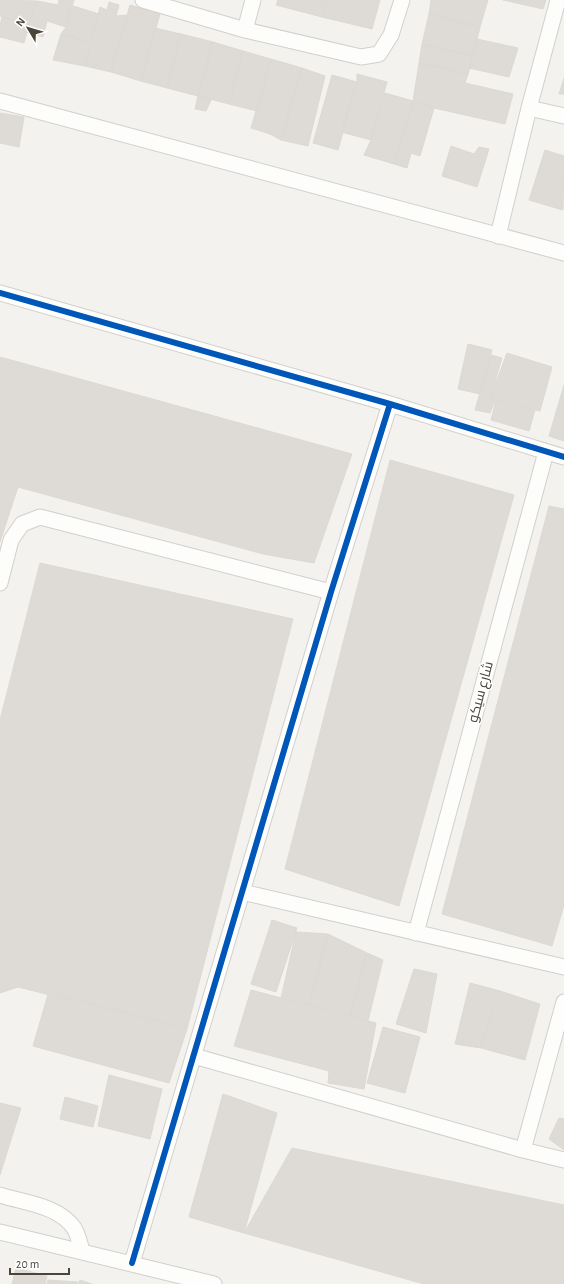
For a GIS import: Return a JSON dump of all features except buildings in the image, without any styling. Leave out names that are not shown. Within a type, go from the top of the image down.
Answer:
[{"type":"street","points":[[144,0],[245,30],[361,57],[379,54],[391,35],[402,0]]},
{"type":"street","points":[[245,30],[253,0]]},
{"type":"street","points":[[498,236],[528,108],[558,0]]},
{"type":"street","points":[[0,101],[564,253]]},
{"type":"street","points":[[528,108],[564,116]]},
{"type":"street","points":[[0,293],[390,404],[564,457]]},
{"type":"street","points":[[132,1263],[331,592],[390,404]]},
{"type":"street","name":"شارع سيكو","points":[[416,933],[546,452]]},
{"type":"street","points":[[0,583],[11,540],[22,524],[40,517],[331,592]]},
{"type":"street","points":[[242,892],[564,967]]},
{"type":"street","points":[[523,1150],[564,1002]]},
{"type":"street","points":[[194,1056],[523,1150],[564,1160]]},
{"type":"street","points":[[0,1195],[50,1210],[62,1216],[74,1228],[82,1251]]},
{"type":"street","points":[[0,1232],[214,1284]]},
{"type":"cycle path","points":[[0,293],[390,404],[564,457]]},
{"type":"cycle path","points":[[132,1263],[331,592],[390,404]]}]
